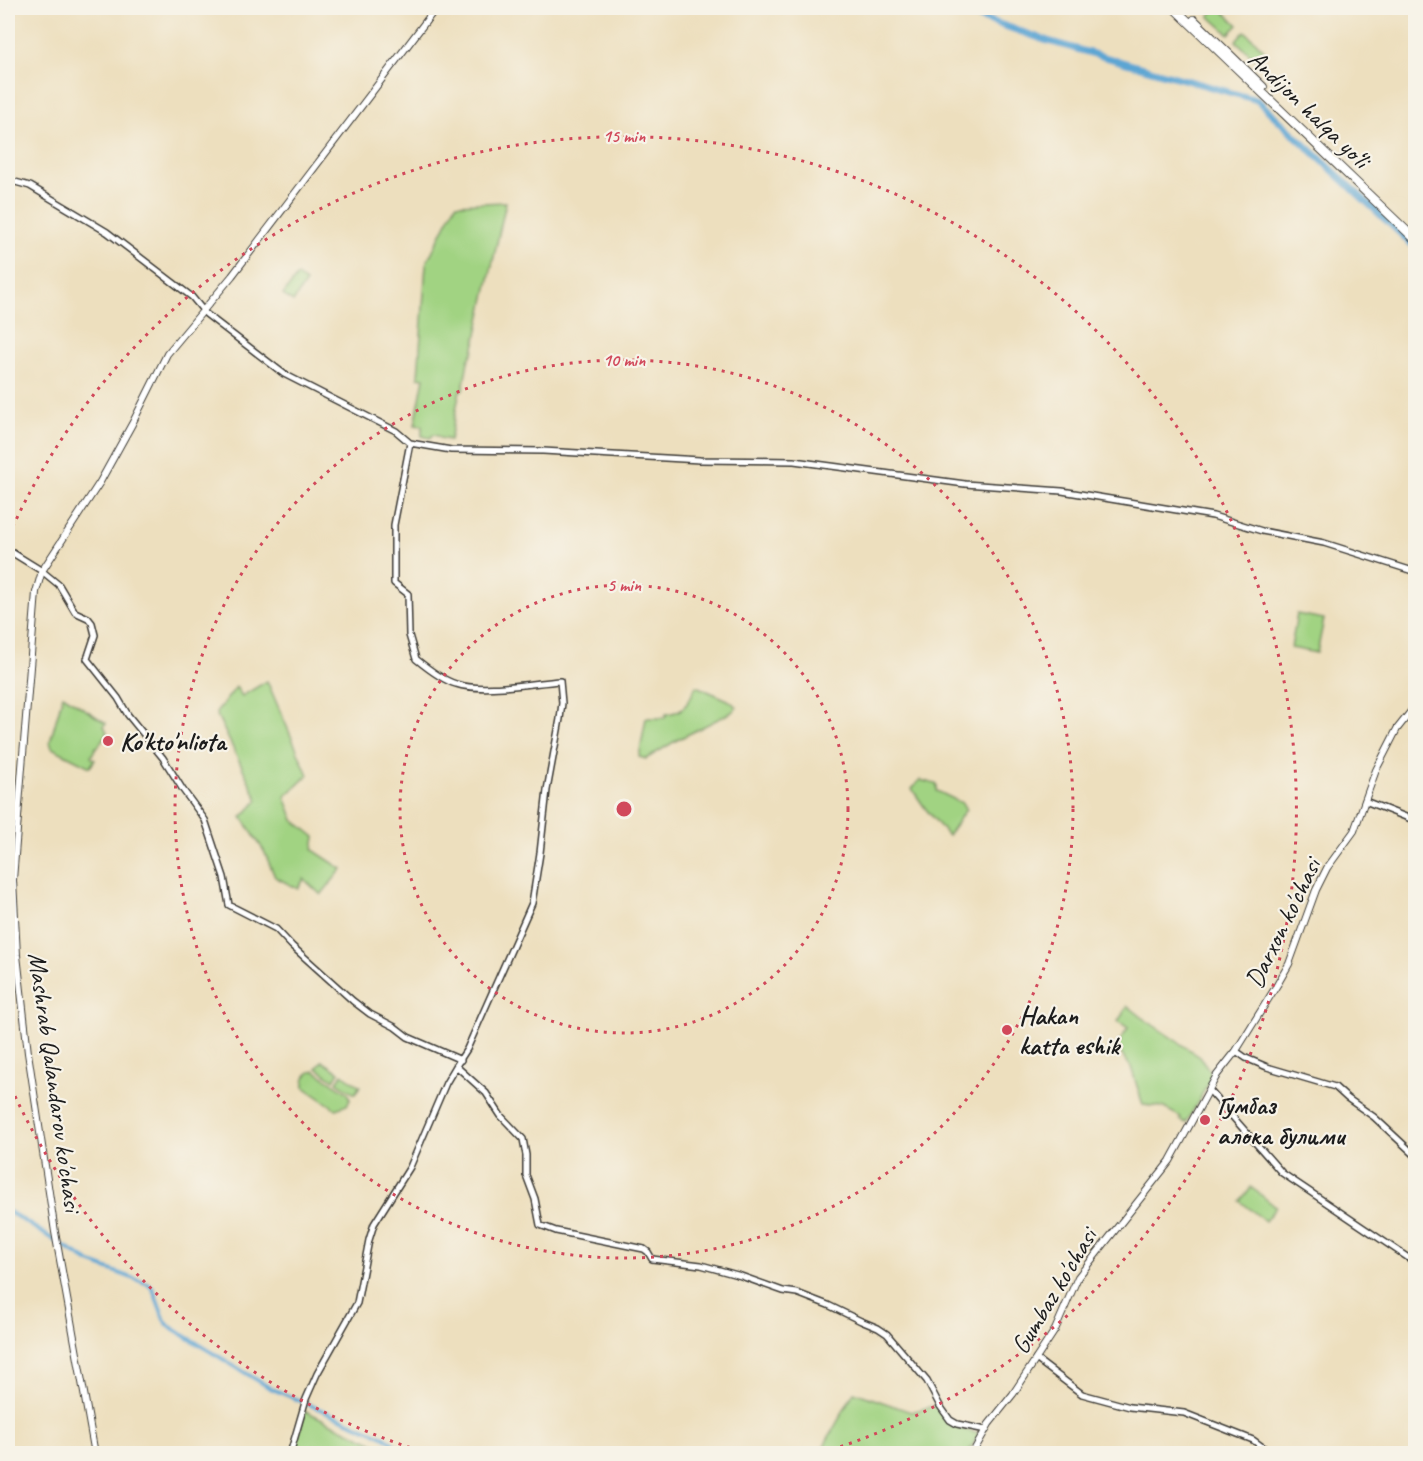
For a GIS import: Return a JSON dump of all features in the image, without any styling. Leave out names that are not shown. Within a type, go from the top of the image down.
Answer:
[{"type":"highway","name":"Andijon halqa yo‘li","points":[[1174,8],[1416,240]]},
{"type":"highway","name":"Andijon halqa yo‘li","points":[[1181,8],[1416,233]]},
{"type":"main road","name":"Mashrab Qalandarov ko'chasi","points":[[95,1454],[56,1235],[22,1008],[13,880],[36,592],[42,571],[105,472],[167,354],[202,309],[232,276],[436,8]]},
{"type":"main road","name":"Darxon ko'chasi","points":[[1210,1091],[1217,1075],[1236,1051],[1289,964],[1316,890],[1328,868],[1354,831],[1376,770],[1396,729],[1416,705]]},
{"type":"main road","name":"Gumbaz ko'chasi","points":[[972,1454],[1055,1330],[1078,1277],[1170,1161],[1210,1091]]},
{"type":"street","points":[[8,180],[30,186],[107,232],[192,297],[206,314],[284,374],[396,431],[410,443],[451,450],[543,451],[700,460],[794,461],[965,484],[1062,491],[1213,516],[1262,531],[1324,543],[1416,572]]},
{"type":"street","points":[[290,1454],[303,1408],[317,1374],[357,1303],[374,1224],[410,1167],[446,1083],[460,1060],[532,903],[547,790],[560,719],[560,681],[467,687],[454,684],[416,658],[409,635],[408,594],[394,583],[394,525],[410,443]]},
{"type":"street","points":[[8,550],[42,571],[59,585],[75,612],[92,623],[95,635],[87,658],[118,698],[128,715],[163,758],[205,820],[224,877],[230,905],[276,929],[352,1001],[370,1014],[395,1027],[408,1037],[460,1060]]},
{"type":"street","points":[[1365,801],[1416,821]]},
{"type":"street","points":[[1236,1051],[1267,1067],[1335,1087],[1374,1117],[1416,1156]]},
{"type":"street","points":[[456,1066],[486,1093],[501,1116],[523,1139],[525,1175],[535,1199],[540,1225],[556,1231],[644,1249],[652,1259],[701,1265],[783,1291],[797,1293],[828,1305],[887,1334],[927,1381],[940,1406],[951,1420],[957,1424],[986,1430]]},
{"type":"street","points":[[1210,1091],[1282,1173],[1416,1263]]},
{"type":"street","points":[[1036,1359],[1082,1394],[1130,1407],[1184,1413],[1252,1440],[1272,1454]]},
{"type":"green space","points":[[1220,8],[1238,25],[1229,34],[1209,16]]},
{"type":"green space","points":[[1245,31],[1264,50],[1255,59],[1236,41]]},
{"type":"green space","points":[[506,202],[473,352],[468,361],[463,390],[460,390],[450,440],[433,435],[430,438],[422,436],[422,426],[415,425],[424,378],[418,377],[426,264],[456,204]]},
{"type":"green space","points":[[297,276],[306,282],[293,302],[283,295]]},
{"type":"green space","points":[[1297,614],[1324,619],[1317,653],[1291,648]]},
{"type":"green space","points":[[267,681],[308,775],[285,797],[294,820],[315,837],[313,850],[342,869],[321,895],[304,879],[298,889],[275,877],[264,851],[242,817],[258,800],[216,713],[236,687],[242,696]]},
{"type":"green space","points":[[696,686],[728,700],[737,707],[732,712],[677,740],[646,759],[639,757],[646,718],[665,718],[666,714],[682,709]]},
{"type":"green space","points":[[63,695],[106,723],[104,726],[107,732],[91,757],[95,760],[90,767],[52,748],[50,742]]},
{"type":"green space","points":[[920,780],[937,785],[937,791],[962,803],[966,809],[948,836],[912,789]]},
{"type":"green space","points":[[1128,1006],[1200,1057],[1213,1075],[1186,1123],[1180,1120],[1181,1117],[1162,1107],[1143,1105],[1131,1067],[1116,1047],[1128,1028],[1118,1021]]},
{"type":"green space","points":[[322,1061],[339,1072],[334,1080],[317,1068]]},
{"type":"green space","points":[[315,1071],[348,1093],[350,1100],[347,1105],[336,1109],[304,1087],[306,1076]]},
{"type":"green space","points":[[342,1074],[360,1086],[355,1094],[337,1082]]},
{"type":"green space","points":[[1251,1187],[1276,1207],[1265,1221],[1240,1201]]},
{"type":"green space","points":[[854,1392],[911,1412],[936,1405],[954,1425],[979,1434],[968,1453],[820,1453]]},
{"type":"green space","points":[[305,1411],[370,1441],[391,1453],[293,1454]]},
{"type":"waterway","points":[[953,8],[1048,41],[1257,100],[1416,248]]},
{"type":"waterway","points":[[8,1211],[89,1262],[148,1284],[153,1289],[169,1326],[270,1388],[385,1437],[406,1454]]},
{"type":"place","name":"Ko'kto'nliota","points":[[108,741]]},
{"type":"place","name":"Hakan katta eshik","points":[[1007,1030]]},
{"type":"place","name":"Гумбаз алока булими","points":[[1205,1120]]}]
